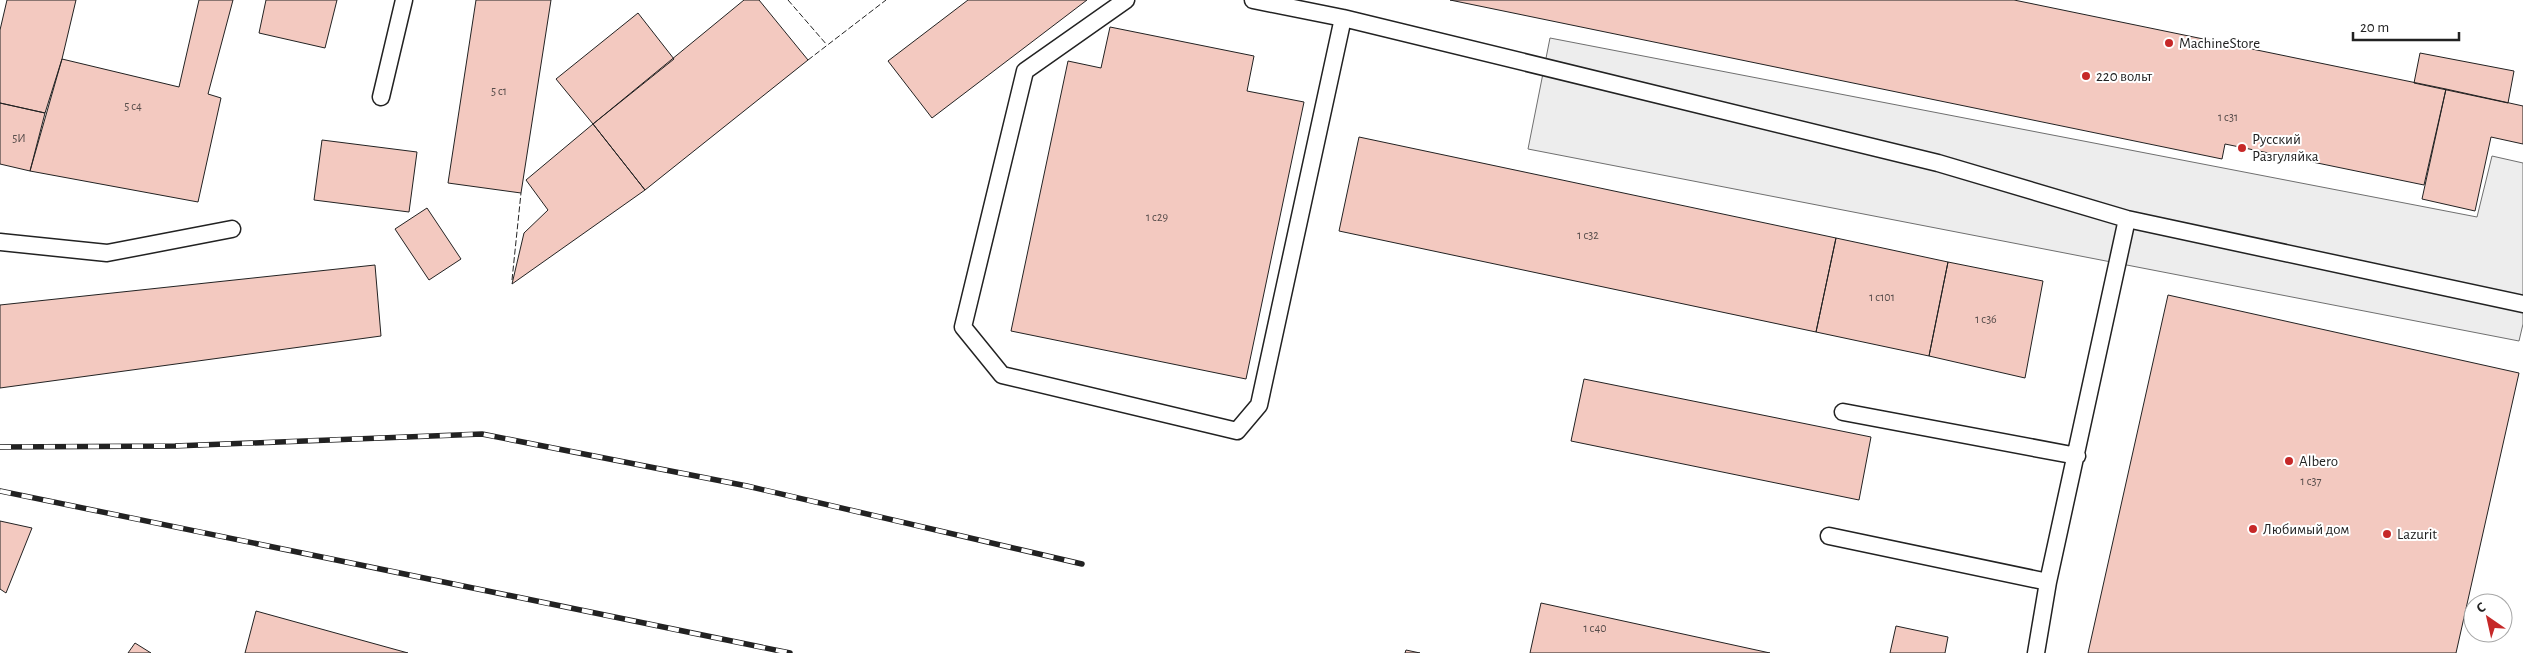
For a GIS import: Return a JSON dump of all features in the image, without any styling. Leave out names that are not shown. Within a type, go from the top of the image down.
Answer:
[{"type":"lane","points":[[381,98],[404,0]]},
{"type":"lane","points":[[1126,0],[1025,71],[963,327],[1002,375],[1237,431],[1259,405],[1343,18]]},
{"type":"lane","points":[[1253,0],[1343,18],[1938,163],[2127,218],[2523,304]]},
{"type":"lane","points":[[2036,653],[2048,582],[2127,218]]},
{"type":"lane","points":[[0,242],[107,253],[232,229]]},
{"type":"lane","points":[[1843,412],[2076,456]]},
{"type":"lane","points":[[1829,536],[2048,582]]},
{"type":"shaded area","points":[[1550,38],[2477,217],[2492,156],[2523,163],[2523,324],[2519,341],[1528,149]]},
{"type":"building","points":[[7,0],[76,0],[62,59],[45,113],[0,103],[0,30]]},
{"type":"building","points":[[199,0],[233,0],[208,94],[221,98],[198,202],[30,171],[62,59],[179,87]]},
{"type":"building","points":[[266,0],[337,0],[325,48],[259,33]]},
{"type":"building","points":[[476,0],[551,0],[521,193],[448,183]]},
{"type":"building","points":[[744,0],[759,0],[808,60],[645,190],[593,124]]},
{"type":"building","points":[[968,0],[1087,0],[932,118],[888,61]]},
{"type":"building","points":[[1450,0],[2014,0],[2446,89],[2424,185],[2225,144],[2222,159]]},
{"type":"building","points":[[638,13],[674,59],[593,124],[556,79]]},
{"type":"building","points":[[1110,27],[1254,56],[1247,91],[1304,102],[1246,379],[1011,331],[1068,61],[1101,68]]},
{"type":"building","points":[[2420,53],[2514,71],[2508,103],[2414,83]]},
{"type":"building","points":[[2446,89],[2523,106],[2523,144],[2491,137],[2475,211],[2422,199]]},
{"type":"building","points":[[0,103],[45,113],[30,171],[0,164]]},
{"type":"building","points":[[593,124],[645,190],[512,284],[524,233],[548,210],[526,180]]},
{"type":"building","points":[[1359,137],[1836,238],[1816,332],[1339,231]]},
{"type":"building","points":[[322,140],[417,152],[409,212],[314,200]]},
{"type":"building","points":[[427,208],[461,259],[429,280],[395,229]]},
{"type":"building","points":[[1836,238],[1948,262],[1929,356],[1816,332]]},
{"type":"building","points":[[1948,262],[2043,281],[2025,378],[1929,356]]},
{"type":"building","points":[[375,265],[381,336],[0,388],[0,305]]},
{"type":"building","points":[[2168,295],[2519,373],[2470,593],[2463,593],[2463,622],[2456,653],[2088,653]]},
{"type":"building","points":[[1584,379],[1871,437],[1859,500],[1571,441]]},
{"type":"building","points":[[0,521],[32,528],[6,593],[0,589]]},
{"type":"building","points":[[1541,603],[1770,653],[1530,653]]},
{"type":"building","points":[[256,611],[408,653],[245,653]]},
{"type":"building","points":[[1896,626],[1948,637],[1945,653],[1890,653]]},
{"type":"building","points":[[135,643],[151,653],[128,653]]},
{"type":"building","points":[[1406,650],[1420,653],[1405,653]]},
{"type":"railway","points":[[0,447],[175,446],[482,434],[747,486],[1082,564]]},
{"type":"railway","points":[[0,491],[790,653]]},
{"type":"fence","points":[[788,0],[827,45]]},
{"type":"fence","points":[[808,60],[886,0]]},
{"type":"fence","points":[[512,280],[521,193]]},
{"type":"place","name":"MachineStore","points":[[2169,43]]},
{"type":"place","name":"220 вольт","points":[[2086,76]]},
{"type":"place","name":"Русский Разгуляйка","points":[[2242,148]]},
{"type":"place","name":"Albero","points":[[2289,461]]},
{"type":"place","name":"Любимый дом","points":[[2253,529]]},
{"type":"place","name":"Lazurit","points":[[2387,534]]}]
